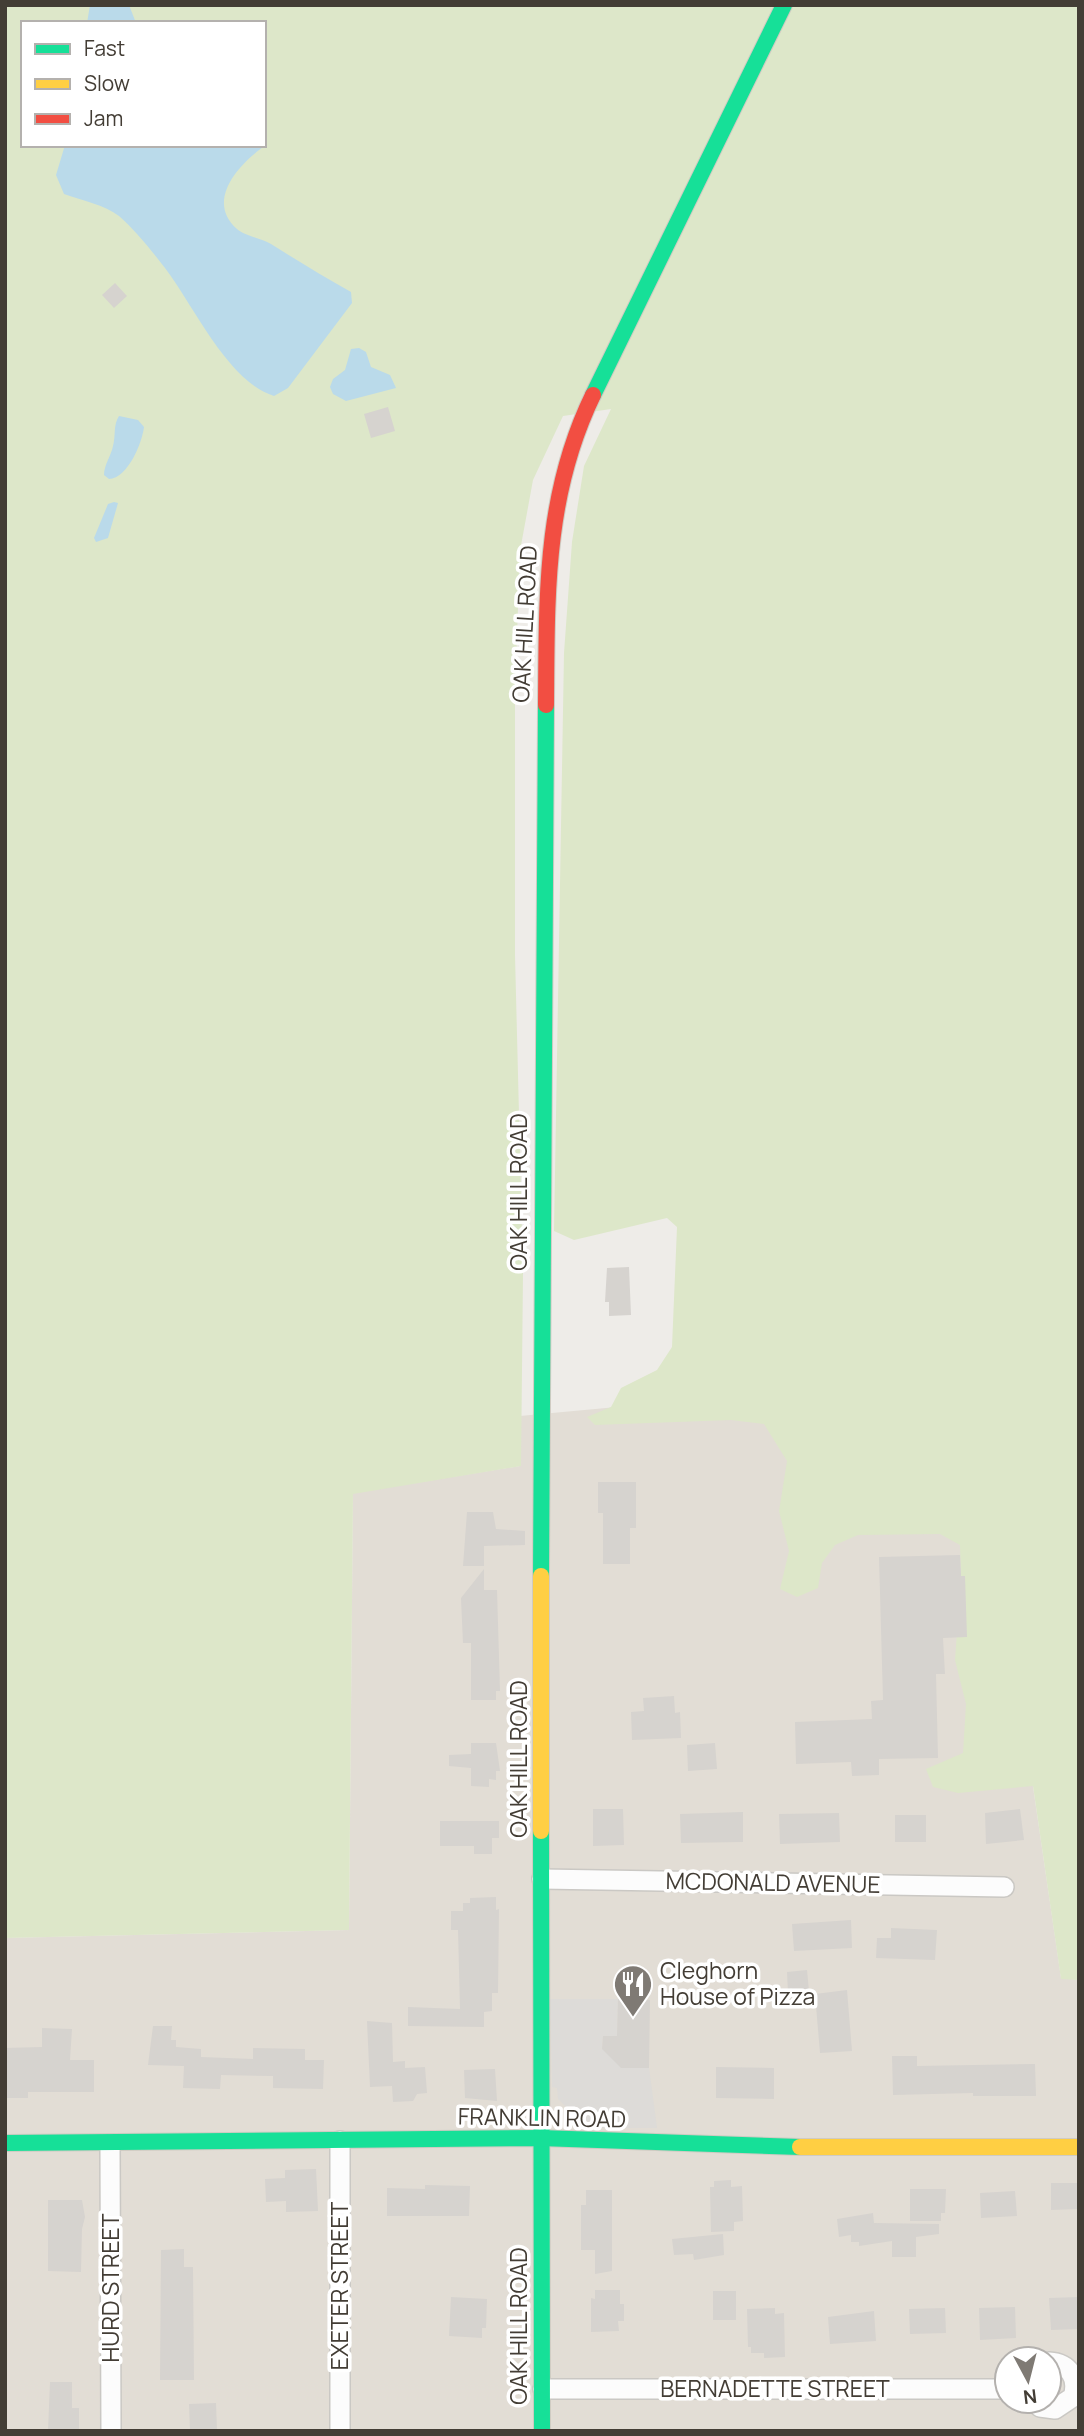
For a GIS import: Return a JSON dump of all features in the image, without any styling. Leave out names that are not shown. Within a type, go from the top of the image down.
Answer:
[{"type":"street","name":"OAK HILL ROAD","points":[[542,2431],[540,2138],[544,620],[558,491],[574,433],[784,5]]},
{"type":"street","name":"MCDONALD AVENUE","points":[[542,1879],[1004,1887]]},
{"type":"street","name":"FRANKLIN ROAD","points":[[5,2143],[540,2138],[804,2147],[1079,2147]]},
{"type":"street","name":"EXETER STREET","points":[[340,2141],[340,2431]]},
{"type":"street","name":"HURD STREET","points":[[110,2144],[111,2431]]},
{"type":"street","points":[[1063,2366],[1070,2370],[1075,2382],[1073,2397],[1063,2404]]},
{"type":"street","name":"BERNADETTE STREET","points":[[543,2389],[993,2389]]},
{"type":"shaded area","points":[[787,1391],[1001,1568],[1061,1978],[1079,1980],[1079,2431],[5,2431],[5,1938],[349,1930],[353,1493],[520,1466],[520,1416]]},
{"type":"shaded area","points":[[550,1999],[618,1999],[617,2036],[603,2036],[602,2049],[649,2068],[657,2128],[595,2128],[595,2122],[580,2121],[558,2099],[557,2088],[552,2087]]},
{"type":"green space","points":[[5,5],[1079,5],[1079,1980],[1061,1979],[1033,1786],[958,1793],[933,1787],[926,1769],[963,1753],[966,1704],[955,1660],[961,1576],[960,1545],[940,1534],[858,1535],[835,1545],[822,1563],[818,1588],[797,1597],[780,1589],[789,1551],[779,1511],[787,1461],[764,1424],[731,1420],[595,1425],[587,1417],[611,1407],[621,1388],[657,1370],[672,1347],[677,1227],[667,1218],[574,1240],[554,1231],[564,653],[572,542],[584,466],[611,409],[563,416],[533,480],[520,551],[515,693],[515,955],[523,1273],[521,1466],[353,1494],[349,1930],[5,1938]]},
{"type":"water","points":[[90,5],[129,5],[135,21],[87,21]]},
{"type":"water","points":[[64,147],[263,147],[246,161],[230,182],[224,206],[228,218],[240,231],[271,244],[351,292],[352,303],[288,388],[274,396],[257,388],[227,359],[165,268],[131,228],[107,209],[64,194],[56,175]]},
{"type":"water","points":[[359,348],[366,352],[371,367],[390,375],[396,388],[346,401],[333,394],[330,387],[333,379],[345,370],[351,349]]},
{"type":"water","points":[[119,416],[138,420],[144,427],[137,450],[128,466],[122,473],[109,479],[104,475],[104,471],[112,450]]},
{"type":"water","points":[[118,503],[108,538],[96,542],[94,538],[108,504]]},
{"type":"building","points":[[115,283],[127,296],[114,308],[102,295]]},
{"type":"building","points":[[388,407],[395,431],[371,438],[364,414]]},
{"type":"building","points":[[629,1267],[631,1315],[609,1316],[609,1302],[605,1302],[607,1268]]},
{"type":"building","points":[[598,1482],[636,1482],[636,1528],[630,1528],[630,1564],[603,1564],[603,1513],[598,1513]]},
{"type":"building","points":[[467,1512],[493,1512],[496,1529],[525,1531],[525,1545],[484,1546],[484,1566],[463,1566]]},
{"type":"building","points":[[960,1555],[961,1576],[965,1576],[967,1637],[943,1638],[945,1674],[936,1674],[938,1758],[879,1759],[879,1775],[852,1776],[851,1762],[796,1764],[795,1722],[872,1719],[871,1701],[883,1700],[879,1557]]},
{"type":"building","points":[[484,1569],[484,1590],[497,1590],[500,1691],[496,1691],[496,1700],[471,1700],[471,1643],[463,1643],[461,1598]]},
{"type":"building","points":[[674,1696],[675,1713],[680,1712],[681,1738],[632,1740],[631,1712],[644,1711],[643,1698]]},
{"type":"building","points":[[471,1743],[496,1743],[500,1771],[496,1771],[496,1780],[489,1779],[489,1787],[471,1786],[471,1768],[449,1766],[449,1755],[471,1754]]},
{"type":"building","points":[[715,1743],[717,1769],[688,1771],[687,1745]]},
{"type":"building","points":[[593,1809],[623,1809],[624,1845],[593,1846]]},
{"type":"building","points":[[1020,1809],[1024,1840],[986,1844],[985,1813]]},
{"type":"building","points":[[743,1812],[743,1842],[681,1843],[680,1814]]},
{"type":"building","points":[[839,1813],[840,1842],[780,1844],[779,1814]]},
{"type":"building","points":[[895,1815],[926,1815],[926,1842],[895,1842]]},
{"type":"building","points":[[440,1821],[499,1821],[499,1838],[492,1838],[492,1854],[474,1854],[474,1846],[440,1846]]},
{"type":"building","points":[[496,1897],[496,1910],[499,1909],[498,1993],[492,1993],[492,2011],[484,2012],[484,2027],[408,2026],[408,2007],[460,2009],[458,1930],[451,1930],[451,1911],[463,1911],[463,1903],[470,1903],[470,1898]]},
{"type":"building","points":[[851,1920],[852,1948],[794,1951],[792,1924]]},
{"type":"building","points":[[891,1928],[937,1930],[935,1960],[876,1958],[877,1938],[891,1938]]},
{"type":"building","points":[[807,1970],[809,1991],[788,1993],[787,1972]]},
{"type":"building","points":[[847,1990],[852,2051],[820,2053],[815,1994]]},
{"type":"building","name":"Cleghorn House of Pizza","points":[[618,1999],[650,2000],[649,2068],[621,2068],[602,2049],[603,2036],[617,2036]]},
{"type":"building","points":[[367,2021],[392,2023],[393,2062],[405,2061],[405,2068],[425,2067],[427,2093],[417,2094],[413,2101],[393,2102],[392,2086],[370,2087]]},
{"type":"building","points":[[153,2026],[172,2026],[171,2040],[176,2040],[176,2047],[201,2049],[201,2057],[253,2059],[253,2048],[305,2049],[305,2060],[324,2060],[323,2089],[273,2088],[273,2076],[221,2075],[220,2089],[183,2088],[184,2066],[148,2065]]},
{"type":"building","points":[[42,2028],[72,2029],[70,2060],[94,2060],[94,2092],[28,2092],[28,2098],[6,2098],[5,2048],[42,2047]]},
{"type":"building","points":[[892,2056],[917,2056],[917,2066],[1035,2064],[1036,2096],[973,2096],[973,2093],[893,2095]]},
{"type":"building","points":[[716,2067],[774,2068],[774,2099],[716,2098]]},
{"type":"building","points":[[495,2069],[497,2101],[465,2098],[464,2070]]},
{"type":"building","points":[[316,2169],[318,2211],[286,2212],[286,2201],[266,2202],[265,2179],[285,2178],[285,2170]]},
{"type":"building","points":[[731,2180],[731,2187],[742,2186],[743,2221],[734,2222],[734,2231],[711,2232],[710,2187],[714,2187],[714,2181]]},
{"type":"building","points":[[1051,2183],[1079,2183],[1079,2209],[1051,2210]]},
{"type":"building","points":[[425,2185],[470,2186],[469,2216],[387,2216],[387,2188],[425,2189]]},
{"type":"building","points":[[910,2189],[946,2189],[945,2213],[941,2213],[941,2221],[910,2221]]},
{"type":"building","points":[[586,2190],[612,2190],[612,2271],[595,2274],[595,2250],[581,2250],[581,2205],[586,2205]]},
{"type":"building","points":[[1015,2191],[1017,2216],[981,2218],[980,2193]]},
{"type":"building","points":[[48,2200],[82,2200],[85,2217],[82,2229],[81,2272],[48,2271]]},
{"type":"building","points":[[873,2213],[874,2223],[939,2224],[939,2234],[916,2237],[916,2257],[892,2257],[892,2241],[859,2246],[859,2242],[851,2242],[851,2235],[839,2237],[837,2219]]},
{"type":"building","points":[[723,2234],[724,2255],[694,2260],[693,2254],[674,2255],[672,2239]]},
{"type":"building","points":[[184,2249],[184,2267],[193,2267],[194,2380],[160,2380],[161,2250]]},
{"type":"building","points":[[595,2290],[620,2290],[620,2304],[624,2304],[624,2321],[618,2321],[619,2331],[591,2332],[591,2298],[595,2299]]},
{"type":"building","points":[[713,2291],[736,2291],[736,2320],[713,2320]]},
{"type":"building","points":[[451,2297],[487,2299],[486,2328],[482,2328],[482,2338],[449,2336]]},
{"type":"building","points":[[1079,2297],[1079,2329],[1051,2330],[1049,2298]]},
{"type":"building","points":[[1015,2307],[1016,2338],[980,2340],[979,2308]]},
{"type":"building","points":[[775,2308],[775,2314],[784,2313],[785,2357],[764,2358],[764,2353],[751,2353],[751,2347],[748,2347],[747,2309]]},
{"type":"building","points":[[945,2308],[946,2333],[910,2334],[909,2309]]},
{"type":"building","points":[[874,2311],[876,2341],[830,2344],[828,2317]]},
{"type":"building","points":[[50,2382],[72,2382],[72,2408],[79,2408],[79,2431],[48,2431]]},
{"type":"building","points":[[216,2403],[217,2431],[190,2431],[189,2404]]},
{"type":"traffic: fast","points":[[593,395],[784,5]]},
{"type":"traffic: fast","points":[[541,1576],[546,705]]},
{"type":"traffic: fast","points":[[541,1831],[542,2431]]},
{"type":"traffic: fast","points":[[5,2143],[540,2138],[800,2147]]},
{"type":"traffic: slow","points":[[541,1576],[541,1831]]},
{"type":"traffic: slow","points":[[800,2147],[1079,2147]]},
{"type":"traffic: jam","points":[[546,705],[548,586],[557,509],[565,471],[593,395]]},
{"type":"place","name":"Cleghorn House of Pizza","points":[[633,2018]]}]
